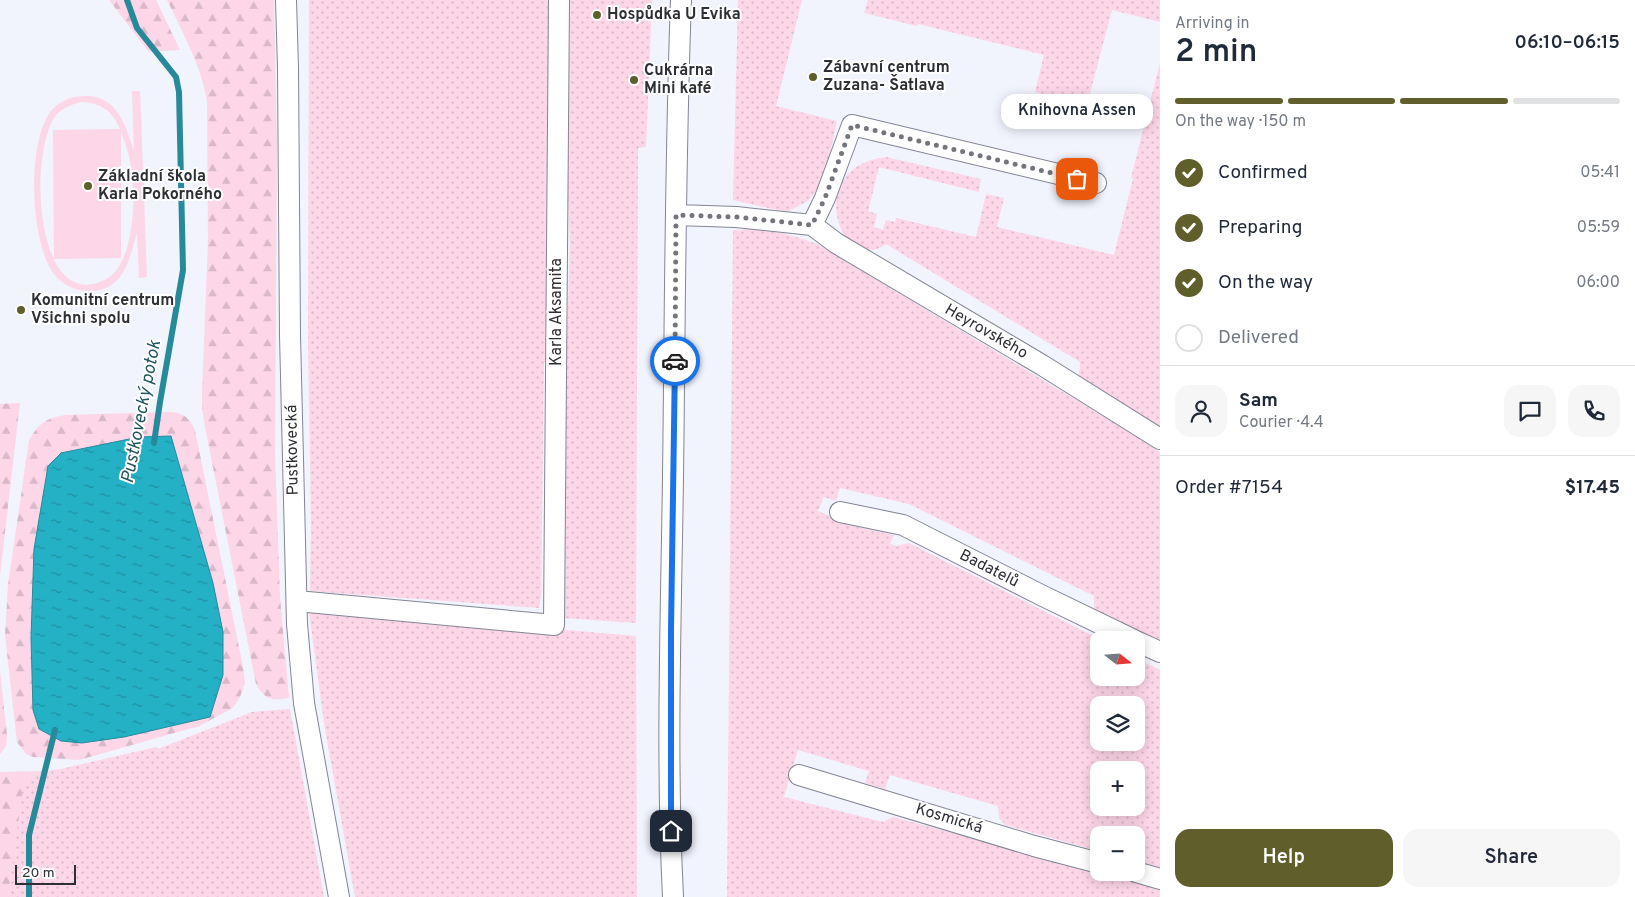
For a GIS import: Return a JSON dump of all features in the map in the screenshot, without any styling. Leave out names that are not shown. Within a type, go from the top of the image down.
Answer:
[{"type":"street","name":"Pustkovecká","points":[[286,0],[290,335],[297,624],[304,703],[339,897]]},
{"type":"street","name":"Karla Aksamita","points":[[297,601],[554,624],[559,0]]},
{"type":"street","points":[[673,897],[670,780],[676,215],[681,0]]},
{"type":"street","points":[[676,215],[736,217],[812,225],[825,198],[852,125],[1096,183]]},
{"type":"street","name":"Heyrovského","points":[[812,225],[836,243],[1042,364],[1160,439]]},
{"type":"street","name":"Badatelů","points":[[840,512],[903,525],[1116,631]]},
{"type":"street","name":"Badatelů","points":[[1145,645],[1160,652]]},
{"type":"street","name":"Kosmická","points":[[799,775],[1034,846],[1090,861]]},
{"type":"street","points":[[1145,875],[1160,879]]},
{"type":"green space","points":[[109,0],[156,0],[180,50],[149,52]]},
{"type":"green space","points":[[167,0],[274,0],[277,142],[275,455],[280,597],[289,698],[270,698],[256,684],[205,427],[202,392],[208,240],[207,101],[196,62]]},
{"type":"green space","points":[[309,0],[552,0],[552,362],[544,362],[541,596],[539,608],[310,591],[311,522],[308,341]]},
{"type":"green space","points":[[567,0],[652,0],[646,147],[638,148],[636,623],[563,618],[562,501],[570,244],[566,146]]},
{"type":"green space","points":[[738,0],[802,0],[776,106],[837,121],[824,181],[808,201],[787,212],[733,200]]},
{"type":"green space","points":[[868,0],[1160,0],[1160,22],[1112,10],[1087,105],[1035,92],[1044,55],[918,24],[917,26],[864,13]]},
{"type":"green space","points":[[1160,63],[1160,429],[1089,386],[1079,376],[1080,362],[886,244],[870,250],[855,246],[844,234],[837,217],[837,198],[844,180],[860,165],[886,157],[981,179],[979,192],[879,167],[868,211],[877,214],[874,227],[883,230],[886,220],[895,222],[896,218],[976,237],[986,194],[1004,198],[997,227],[1114,255]]},
{"type":"green space","points":[[132,91],[140,91],[147,277],[139,278],[137,232],[125,270],[113,284],[104,289],[94,291],[71,287],[54,274],[46,259],[40,240],[36,216],[34,192],[35,167],[38,144],[44,124],[52,110],[63,101],[81,96],[97,97],[106,101],[119,114],[128,132],[134,151]],"holes":[[[80,102],[100,106],[114,117],[120,129],[53,130],[54,257],[49,247],[42,218],[40,187],[42,157],[48,131],[57,114],[65,108]],[[121,132],[130,160],[133,189],[130,234],[123,260],[117,270],[103,281],[97,283],[76,283],[60,270],[55,259],[121,258]]]},
{"type":"green space","points":[[746,227],[773,231],[817,244],[1160,452],[1160,648],[1145,640],[1145,631],[1127,631],[1099,617],[1094,609],[1094,596],[909,504],[840,488],[836,501],[824,497],[818,511],[853,526],[894,535],[890,544],[896,546],[909,543],[1090,634],[1090,686],[1145,686],[1145,662],[1160,670],[1160,868],[1145,864],[1145,826],[1090,826],[1090,849],[1005,825],[999,818],[998,806],[890,775],[885,789],[865,783],[869,771],[798,750],[784,797],[883,822],[893,817],[1090,869],[1090,881],[1134,881],[1160,888],[1160,897],[727,897],[733,230],[743,230]]},
{"type":"green space","points":[[20,403],[0,575],[0,404]]},
{"type":"green space","points":[[172,412],[184,416],[190,421],[195,430],[245,683],[240,697],[233,708],[199,726],[79,760],[33,757],[26,754],[17,742],[5,635],[8,585],[29,440],[36,429],[44,422],[66,415]],"holes":[[[171,436],[213,583],[223,632],[61,741],[39,729]]]},
{"type":"green space","points":[[309,611],[428,618],[636,636],[637,897],[355,897],[324,723]]},
{"type":"green space","points":[[0,671],[7,735],[6,746],[0,754]]},
{"type":"green space","points":[[290,709],[324,897],[8,897],[21,794],[27,780],[41,771],[61,769],[156,747],[158,749],[252,712]]},
{"type":"green space","points":[[41,771],[27,780],[22,794],[8,897],[0,897],[0,772]]},
{"type":"water","points":[[171,436],[213,583],[223,632],[223,675],[210,717],[124,737],[82,743],[61,741],[39,729],[33,710],[31,638],[34,549],[48,466],[61,453],[139,437]]},
{"type":"waterway","name":"Pustkovecký potok","points":[[127,0],[137,28],[176,77],[179,92],[183,270],[154,443]]},
{"type":"waterway","points":[[29,897],[29,835],[55,730]]},
{"type":"way so far","points":[[675,361],[676,215],[736,217],[812,225],[825,198],[852,125],[1077,179]]},
{"type":"place","name":"Hospůdka U Evika","points":[[597,15]]},
{"type":"place","name":"Zábavní centrum Zuzana- Šatlava","points":[[813,77]]},
{"type":"place","name":"Cukrárna Mini kafé","points":[[634,80]]},
{"type":"place","name":"Knihovna Assen","points":[[1077,179]]},
{"type":"place","name":"Základní škola Karla Pokorného","points":[[88,186]]},
{"type":"place","name":"Komunitní centrum Všichni spolu","points":[[21,310]]},
{"type":"route","points":[[671,831],[671,630],[675,361]]}]
